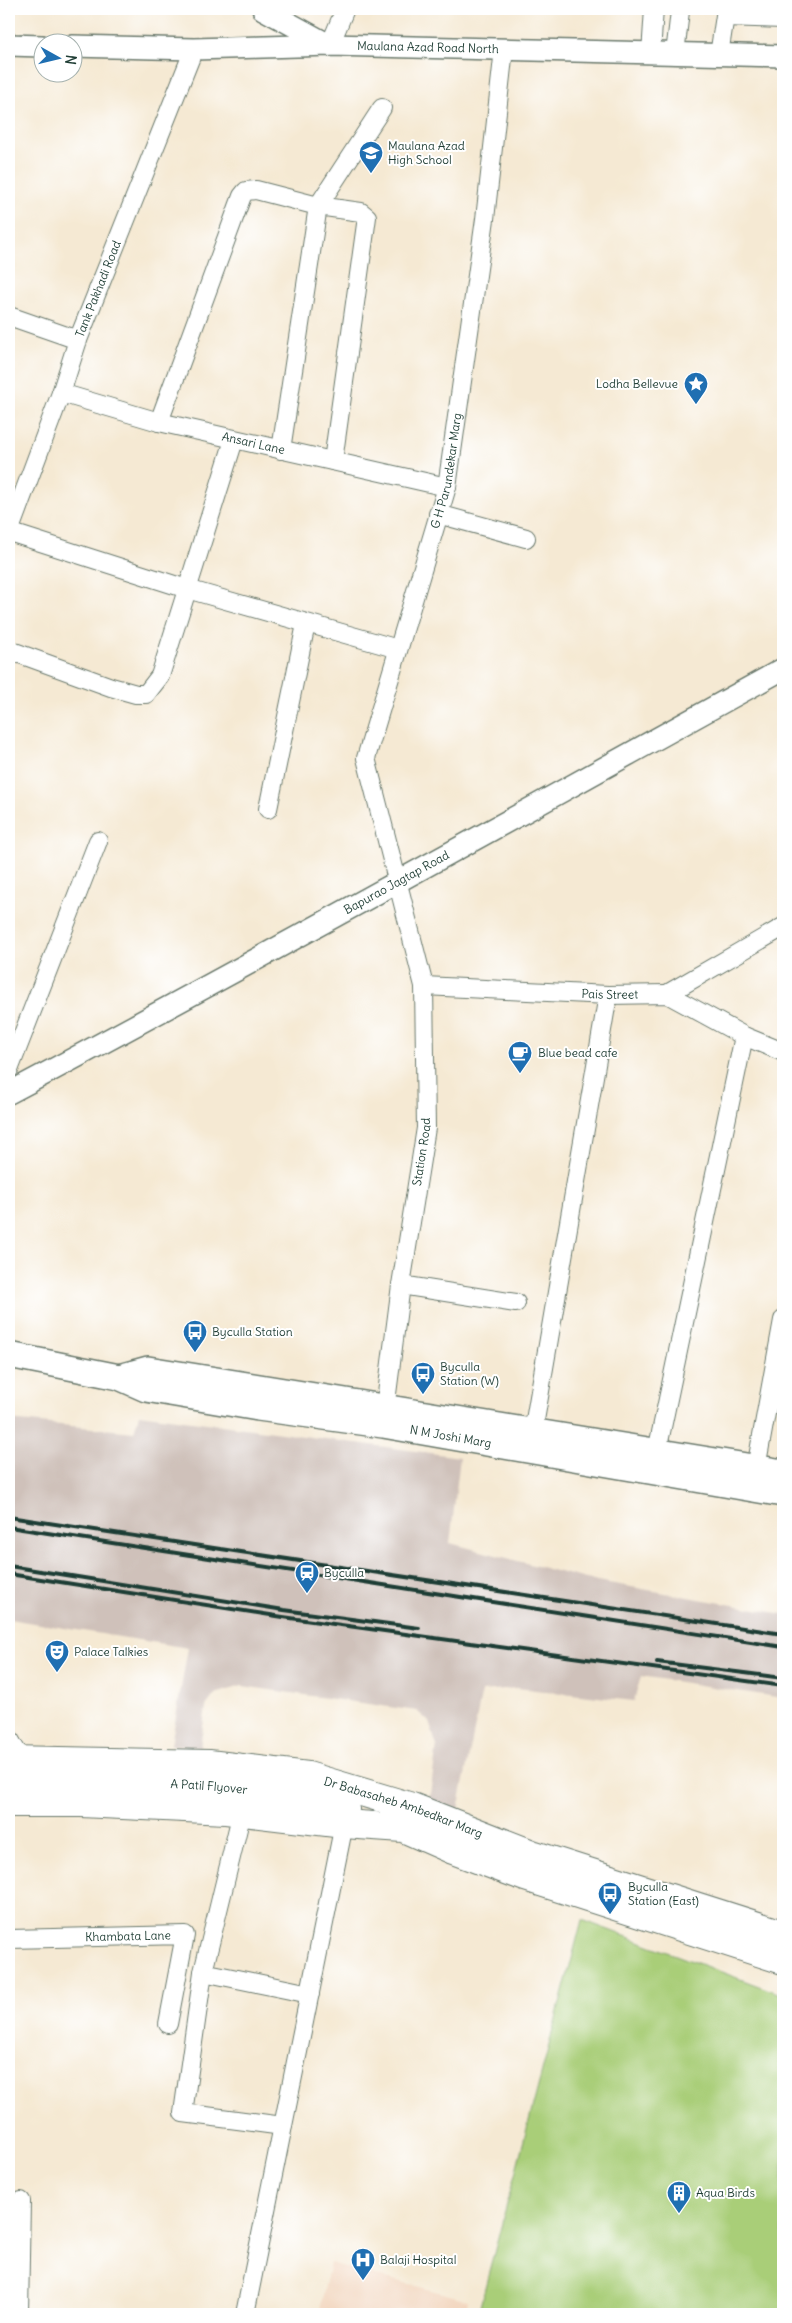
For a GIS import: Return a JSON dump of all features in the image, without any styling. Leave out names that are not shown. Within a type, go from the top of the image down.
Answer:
[{"type":"highway","name":"A Patil Flyover","points":[[12,1760],[82,1782],[223,1788],[295,1797],[346,1817],[403,1828],[453,1850],[525,1877],[783,1960]]},
{"type":"highway","name":"Dr Babasaheb Ambedkar Marg","points":[[12,1760],[209,1764],[308,1776],[412,1807],[532,1854],[783,1934]]},
{"type":"highway","points":[[9,1803],[81,1803],[346,1817]]},
{"type":"main road","name":"N M Joshi Marg","points":[[9,1355],[119,1377],[148,1369],[384,1416],[655,1463],[756,1468],[783,1472]]},
{"type":"main road","name":"N M Joshi Marg","points":[[384,1416],[533,1432],[783,1494]]},
{"type":"street","points":[[263,9],[330,45],[345,9]]},
{"type":"street","points":[[651,53],[654,9]]},
{"type":"street","points":[[676,54],[678,10]]},
{"type":"street","points":[[719,55],[725,13],[783,20]]},
{"type":"street","points":[[9,45],[32,46]]},
{"type":"street","name":"Maulana Azad Road North","points":[[82,46],[194,49],[330,45],[783,56]]},
{"type":"street","name":"Tank Pakhadi Road","points":[[9,532],[61,393],[78,340],[194,49]]},
{"type":"street","name":"G H Parundekar Marg","points":[[396,881],[366,758],[447,487],[485,219],[504,49]]},
{"type":"street","points":[[280,450],[318,206],[382,108]]},
{"type":"street","points":[[159,422],[242,196],[246,191],[256,190],[318,206],[361,212],[367,217],[333,461]]},
{"type":"street","points":[[9,316],[78,340]]},
{"type":"street","name":"Ansari Lane","points":[[61,393],[159,422],[447,487]]},
{"type":"street","points":[[9,650],[111,687],[136,694],[146,694],[160,676],[234,440]]},
{"type":"street","points":[[438,514],[526,538]]},
{"type":"street","points":[[9,532],[186,589],[398,649]]},
{"type":"street","points":[[268,809],[306,624]]},
{"type":"street","name":"Bapurao Jagtap Road","points":[[9,1093],[224,979],[396,881],[783,669]]},
{"type":"street","points":[[9,1070],[98,842]]},
{"type":"street","name":"Station Road","points":[[384,1416],[401,1285],[426,1128],[424,986],[396,881]]},
{"type":"street","points":[[667,994],[783,927]]},
{"type":"street","name":"Pais Street","points":[[424,986],[608,995],[667,994],[744,1036],[783,1052]]},
{"type":"street","points":[[533,1432],[608,995]]},
{"type":"street","points":[[655,1463],[744,1036]]},
{"type":"street","points":[[401,1285],[516,1303]]},
{"type":"street","points":[[756,1468],[783,1320]]},
{"type":"street","points":[[242,1812],[203,1972],[183,2113],[283,2126]]},
{"type":"street","points":[[245,2314],[346,1817]]},
{"type":"street","name":"Khambata Lane","points":[[9,1939],[185,1935],[168,2024]]},
{"type":"street","points":[[203,1972],[310,1994]]},
{"type":"street","points":[[19,2314],[21,2201]]},
{"type":"shaded area","points":[[139,1414],[460,1457],[450,1543],[586,1579],[783,1614],[783,1698],[641,1676],[634,1701],[517,1688],[482,1691],[458,1810],[429,1801],[437,1746],[429,1722],[417,1711],[242,1686],[215,1694],[206,1706],[200,1748],[171,1745],[188,1648],[9,1619],[9,1420],[134,1432]]},
{"type":"shaded area","name":"Balaji Hospital","points":[[330,2263],[468,2300],[464,2314],[319,2314]]},
{"type":"green space","points":[[582,1920],[783,1995],[783,2314],[478,2314]]},
{"type":"railway","points":[[9,1517],[783,1634]]},
{"type":"railway","points":[[9,1527],[783,1647]]},
{"type":"railway","points":[[9,1566],[284,1610],[419,1628]]},
{"type":"railway","points":[[9,1574],[283,1617],[783,1686]]},
{"type":"railway","points":[[657,1662],[783,1678]]},
{"type":"place","name":"Maulana Azad High School","points":[[371,174]]},
{"type":"place","name":"Lodha Bellevue","points":[[696,405]]},
{"type":"place","name":"Blue bead cafe","points":[[520,1074]]},
{"type":"place","name":"Byculla Station","points":[[195,1353]]},
{"type":"place","name":"Byculla Station (W)","points":[[423,1395]]},
{"type":"place","name":"Byculla","points":[[307,1594]]},
{"type":"place","name":"Palace Talkies","points":[[57,1673]]},
{"type":"place","name":"Byculla Station (East)","points":[[610,1915]]},
{"type":"place","name":"Aqua Birds","points":[[679,2214]]},
{"type":"place","name":"Balaji Hospital","points":[[363,2281]]}]
